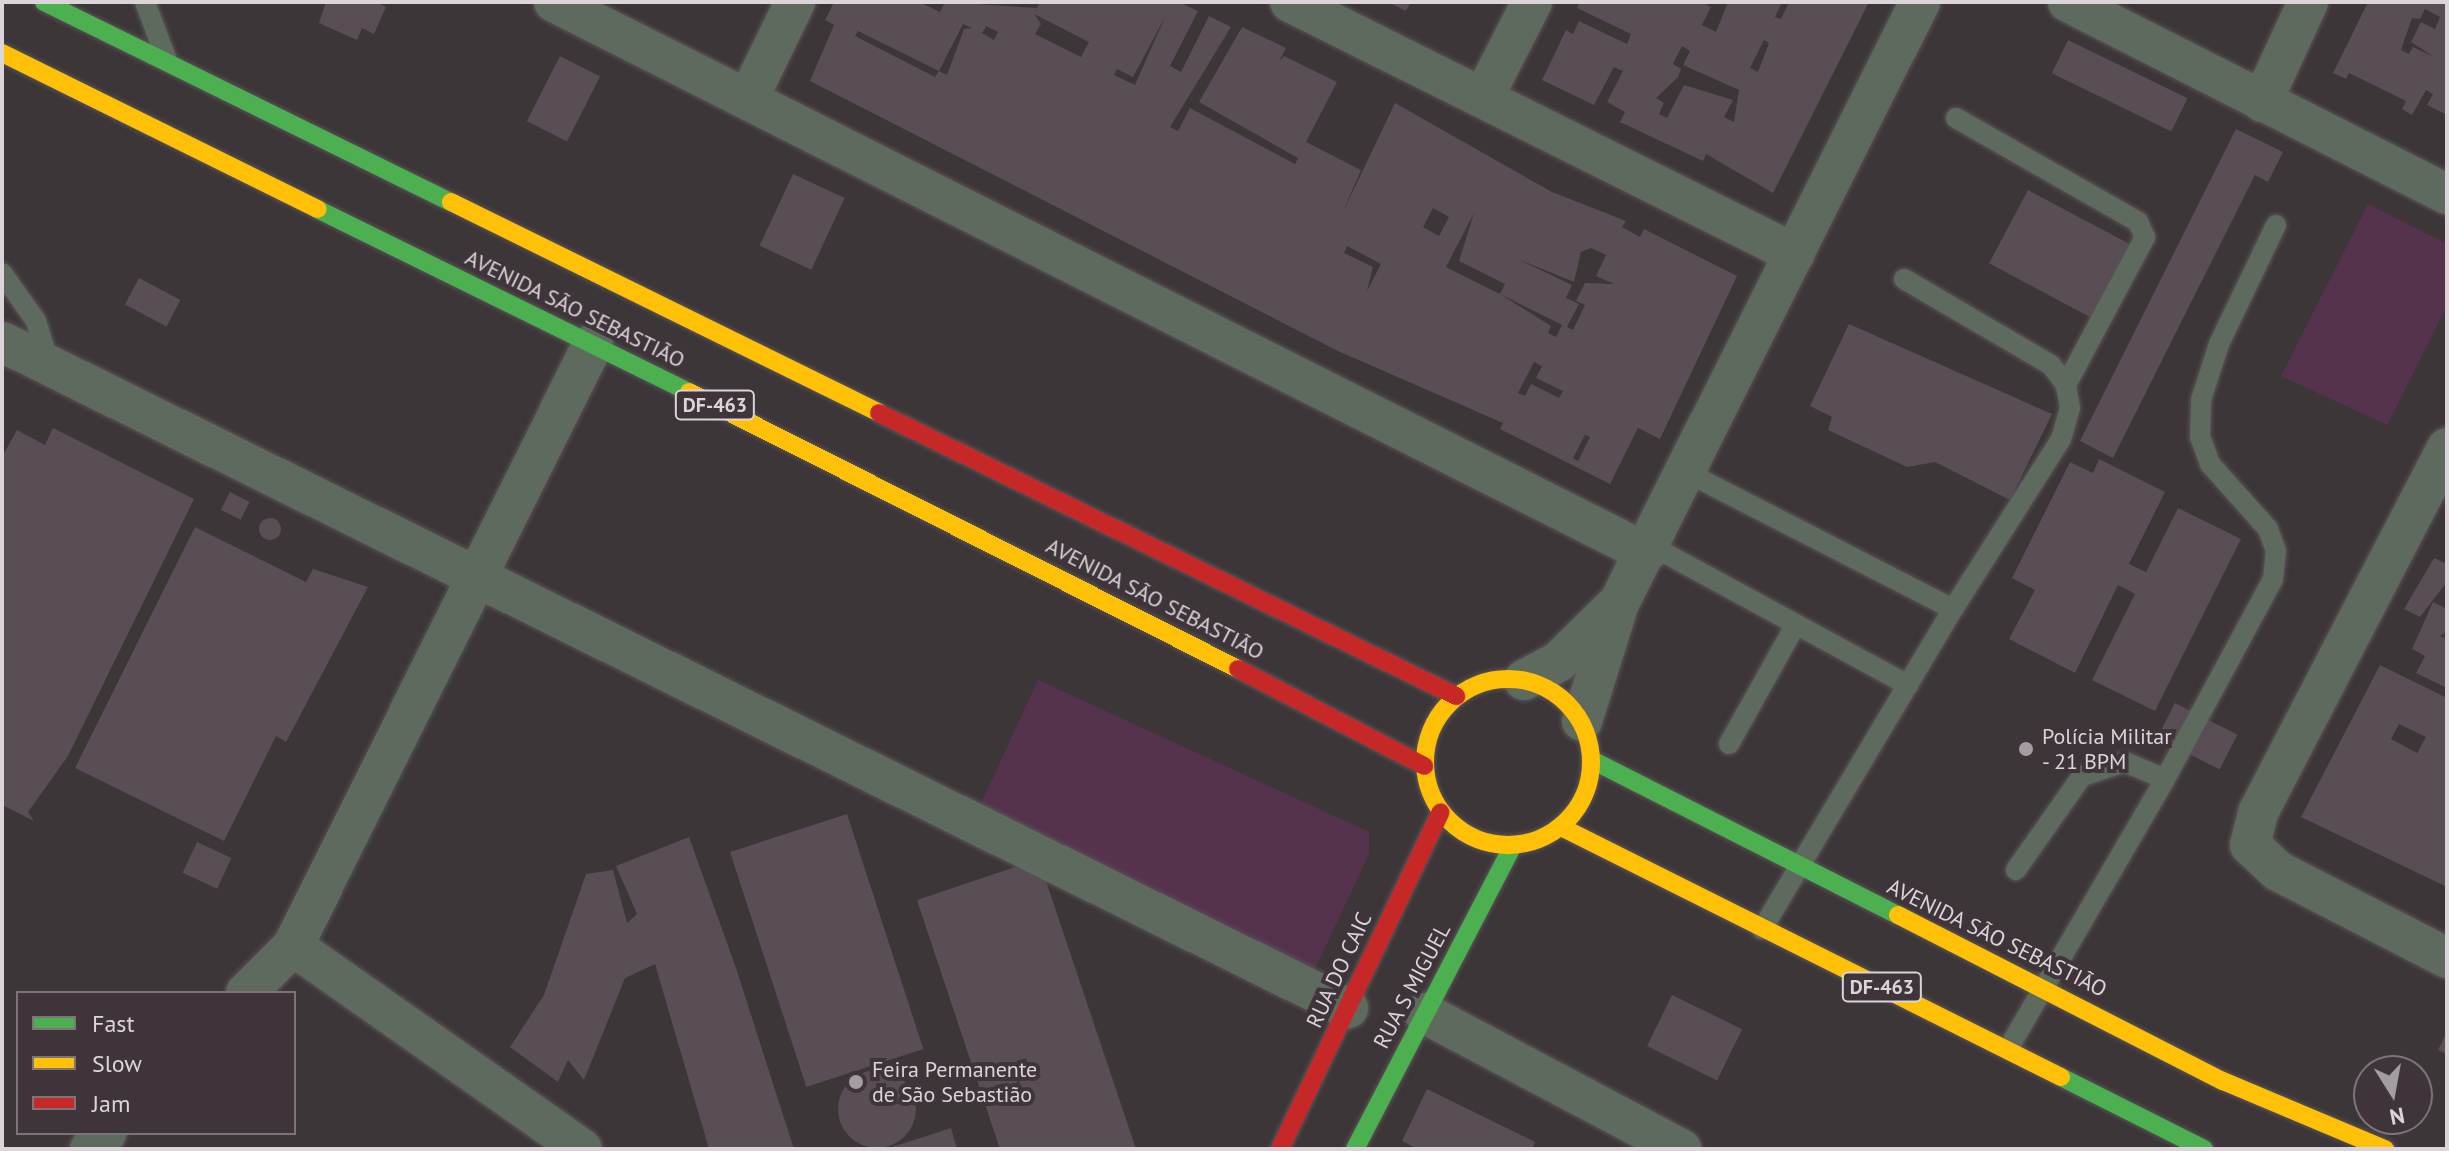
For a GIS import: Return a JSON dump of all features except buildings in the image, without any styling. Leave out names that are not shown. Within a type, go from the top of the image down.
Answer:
[{"type":"main road","name":"AVENIDA SÃO SEBASTIÃO","points":[[44,2],[1456,696]]},
{"type":"main road","name":"AVENIDA SÃO SEBASTIÃO","points":[[2,53],[593,344],[1424,766]]},
{"type":"main road","points":[[1488,680],[1524,680],[1557,694],[1582,721],[1592,760],[1584,797],[1561,827],[1513,846],[1472,838],[1441,812],[1424,766],[1431,727],[1456,696],[1488,680]]},
{"type":"main road","name":"AVENIDA SÃO SEBASTIÃO","points":[[1592,760],[2047,987],[2223,1081],[2385,1149]]},
{"type":"main road","name":"RUA DO CAIC","points":[[1280,1149],[1441,812]]},
{"type":"main road","name":"DF-463","points":[[1561,827],[2204,1149]]},
{"type":"main road","name":"RUA S MIGUEL","points":[[1355,1149],[1513,846]]},
{"type":"street","points":[[554,2],[1648,549]]},
{"type":"street","points":[[748,99],[795,2]]},
{"type":"street","points":[[1290,2],[1485,94],[1795,254]]},
{"type":"street","points":[[1485,94],[1532,2]]},
{"type":"street","points":[[1582,721],[1619,603],[1688,473],[1920,2]]},
{"type":"street","points":[[2068,2],[2447,194]]},
{"type":"street","points":[[2262,102],[2308,2]]},
{"type":"street","points":[[2,342],[1348,1008]]},
{"type":"street","points":[[248,991],[293,946],[472,576],[593,344]]},
{"type":"street","points":[[2447,448],[2258,813],[2250,845],[2278,871],[2447,958]]},
{"type":"street","points":[[1524,680],[1559,661],[1619,603]]},
{"type":"street","points":[[293,946],[582,1149]]},
{"type":"street","points":[[1424,1013],[1681,1149]]},
{"type":"lane","points":[[145,2],[167,62]]},
{"type":"lane","points":[[1956,118],[2138,222],[2145,237],[2066,385]]},
{"type":"lane","points":[[2008,1049],[2047,987],[2165,779],[2273,579],[2276,551],[2268,529],[2210,464],[2200,437],[2201,400],[2219,344],[2276,225]]},
{"type":"lane","points":[[2,273],[36,321],[50,366]]},
{"type":"lane","points":[[1762,929],[1953,609],[2061,439],[2070,408],[2066,385],[2051,365],[1904,279]]},
{"type":"lane","points":[[1688,473],[1953,609]]},
{"type":"lane","points":[[1648,549],[1908,685]]},
{"type":"lane","points":[[1729,744],[1796,624]]},
{"type":"lane","points":[[2016,870],[2082,776],[2125,762],[2165,779]]},
{"type":"shaded area","points":[[2368,204],[2447,244],[2447,306],[2387,425],[2281,376]]},
{"type":"shaded area","points":[[1038,680],[1369,832],[1369,854],[1315,969],[979,808]]},
{"type":"traffic: fast","points":[[44,2],[451,202]]},
{"type":"traffic: fast","points":[[317,209],[689,392]]},
{"type":"traffic: fast","points":[[1592,760],[1898,915]]},
{"type":"traffic: fast","points":[[1355,1149],[1513,846]]},
{"type":"traffic: fast","points":[[2061,1077],[2204,1149]]},
{"type":"traffic: slow","points":[[2,53],[317,209]]},
{"type":"traffic: slow","points":[[451,202],[879,413]]},
{"type":"traffic: slow","points":[[689,392],[1238,669]]},
{"type":"traffic: slow","points":[[1508,679],[1540,686],[1567,703],[1584,730],[1591,762],[1584,794],[1567,821],[1540,838],[1508,845],[1476,838],[1449,821],[1432,794],[1425,762],[1432,730],[1449,703],[1476,686],[1508,679]]},
{"type":"traffic: slow","points":[[1561,827],[2061,1077]]},
{"type":"traffic: slow","points":[[1898,915],[2223,1081],[2385,1149]]},
{"type":"traffic: jam","points":[[879,413],[1456,696]]},
{"type":"traffic: jam","points":[[1238,669],[1424,766]]},
{"type":"traffic: jam","points":[[1280,1149],[1441,812]]},
{"type":"place","name":"Polícia Militar - 21 BPM","points":[[2026,749]]},
{"type":"place","name":"Feira Permanente de São Sebastião","points":[[856,1082]]}]
